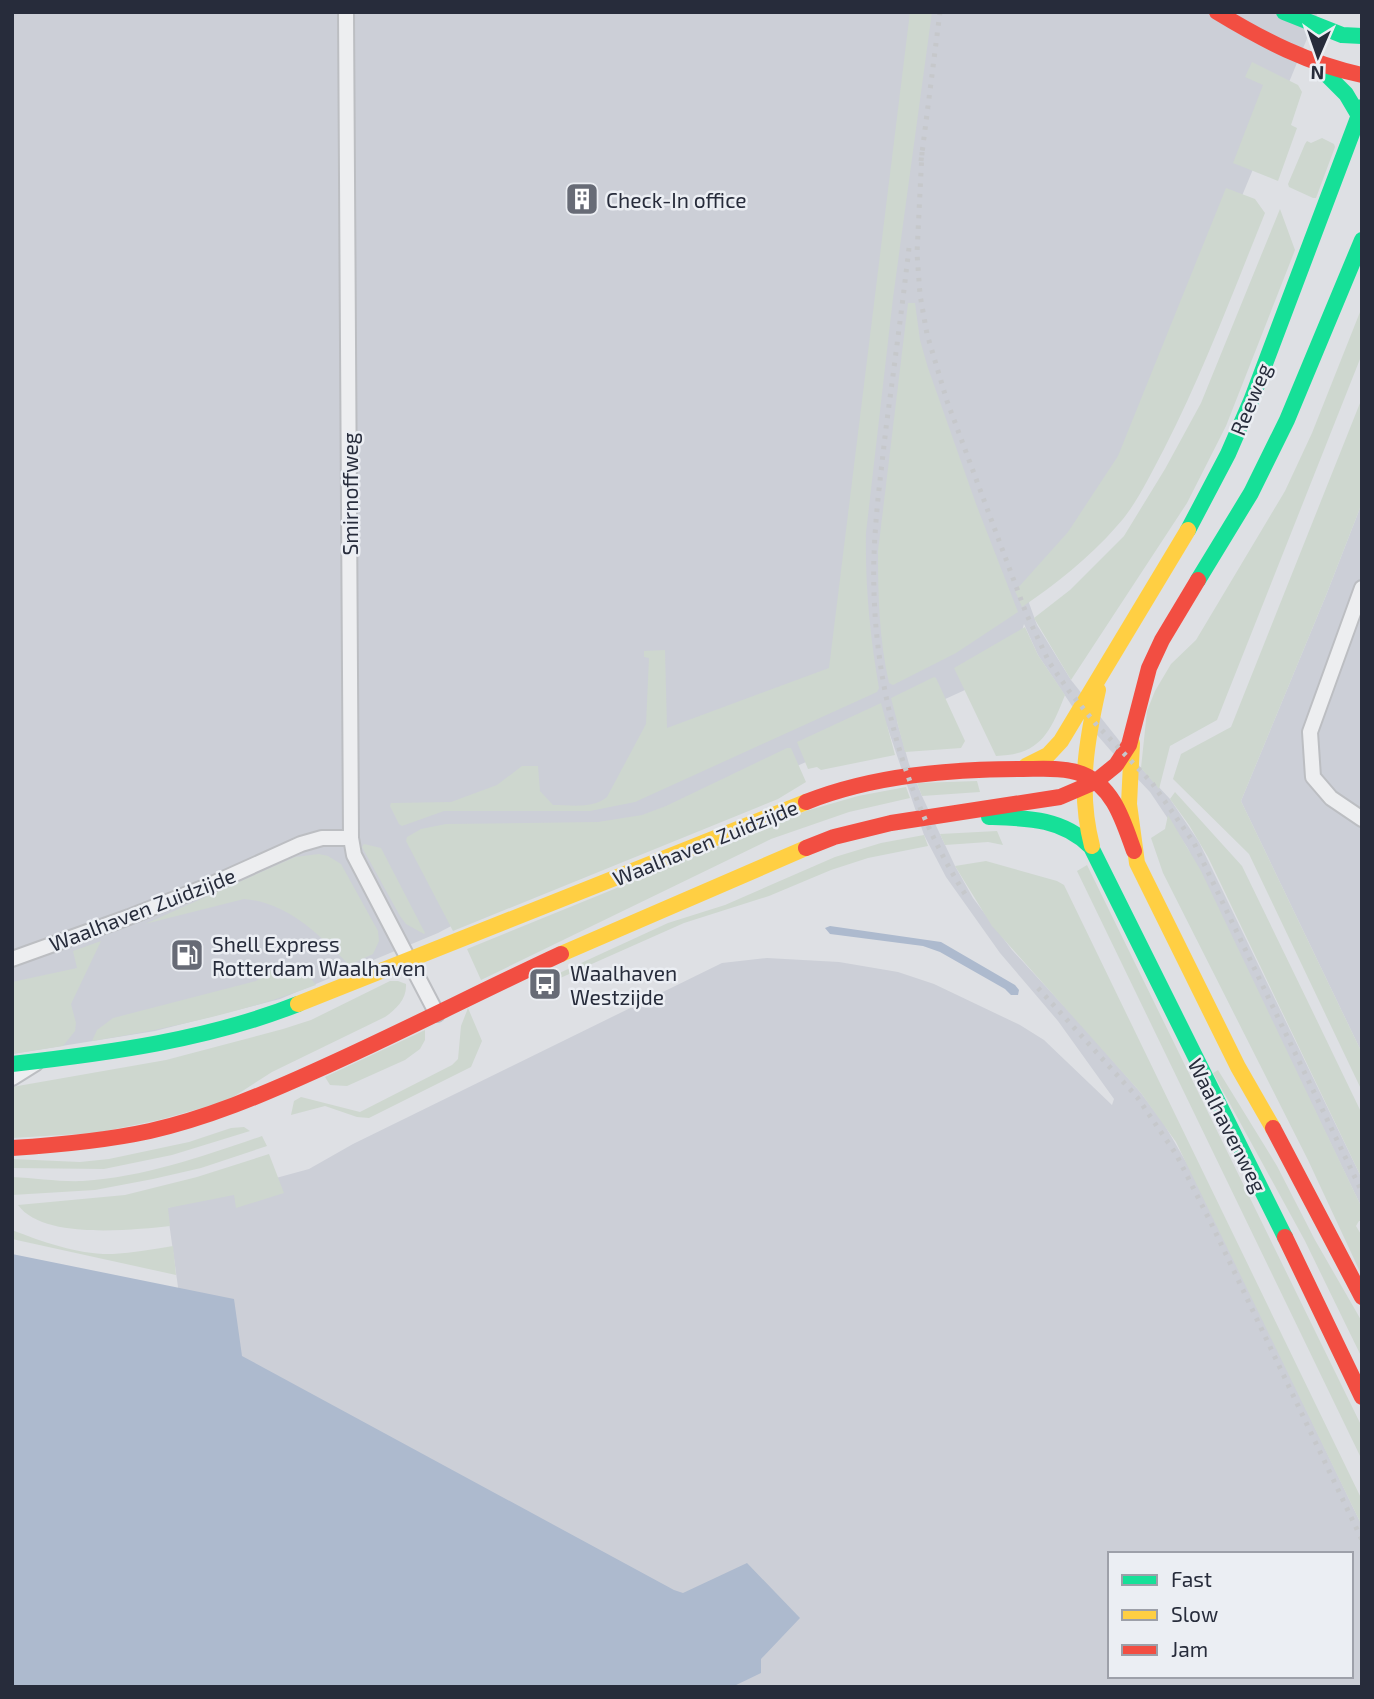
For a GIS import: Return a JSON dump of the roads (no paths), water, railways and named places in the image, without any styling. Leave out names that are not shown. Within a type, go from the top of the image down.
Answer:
[{"type":"main road","points":[[1217,12],[1250,32],[1314,62],[1328,68],[1362,75]]},
{"type":"main road","points":[[1284,12],[1342,35],[1362,36]]},
{"type":"main road","points":[[1314,62],[1361,112]]},
{"type":"main road","name":"Reeweg","points":[[1044,758],[1061,741],[1178,548],[1228,454],[1251,401],[1361,112]]},
{"type":"main road","name":"Reeweg","points":[[1083,785],[1108,773],[1129,745],[1143,687],[1162,640],[1251,493],[1307,374],[1362,240]]},
{"type":"main road","name":"Reeweg","points":[[1084,833],[1083,785],[1087,738],[1102,673]]},
{"type":"main road","name":"Reeweg","points":[[1126,817],[1134,725]]},
{"type":"main road","name":"Waalhaven Zuidzijde","points":[[1011,769],[1044,758]]},
{"type":"main road","name":"Waalhaven Zuidzijde","points":[[12,1064],[176,1041],[258,1019],[816,798],[892,778],[935,773],[1055,769],[1083,785]]},
{"type":"main road","points":[[1083,785],[1109,793],[1126,817]]},
{"type":"main road","name":"Waalhaven Zuidzijde","points":[[17,1147],[125,1136],[208,1116],[265,1095],[533,967],[834,837],[891,822],[1051,800],[1083,785]]},
{"type":"main road","name":"Waalhavenweg","points":[[1126,817],[1145,882],[1232,1055],[1283,1145],[1362,1297]]},
{"type":"main road","name":"Waalhaven Zuidzijde","points":[[891,822],[935,818],[1016,818],[1056,823],[1084,833]]},
{"type":"main road","name":"Waalhavenweg","points":[[1084,833],[1362,1396]]},
{"type":"street","name":"Smirnoffweg","points":[[346,12],[351,838],[354,855],[410,961]]},
{"type":"street","points":[[1362,587],[1310,732],[1313,777],[1331,798],[1362,819]]},
{"type":"street","name":"Waalhaven Zuidzijde","points":[[12,958],[152,908],[301,844],[322,838],[351,838]]},
{"type":"street","points":[[410,961],[437,1014]]},
{"type":"street","name":"Waalhaven Zuidzijde","points":[[12,1077],[37,1062]]},
{"type":"water","points":[[830,926],[941,942],[1015,985],[1019,990],[1018,995],[1011,995],[940,952],[923,946],[830,934],[825,928]]},
{"type":"water","points":[[12,1254],[234,1299],[242,1356],[674,1590],[683,1593],[747,1563],[800,1618],[761,1659],[761,1673],[732,1687],[12,1687]]},
{"type":"railway","points":[[921,161],[940,12]]},
{"type":"railway","points":[[922,152],[917,253],[920,295],[927,334],[947,401],[1026,613],[1049,662],[1069,691],[1095,723],[1152,783],[1194,843],[1362,1192]]},
{"type":"railway","points":[[909,248],[877,510],[874,551],[876,632],[881,671],[899,749],[927,824],[965,894]]},
{"type":"railway","points":[[1038,988],[1137,1097],[1176,1154],[1362,1540]]},
{"type":"place","name":"Check-In office","points":[[582,199]]},
{"type":"place","name":"Shell Express Rotterdam Waalhaven","points":[[187,955]]},
{"type":"place","name":"Waalhaven Westzijde","points":[[545,984]]}]
